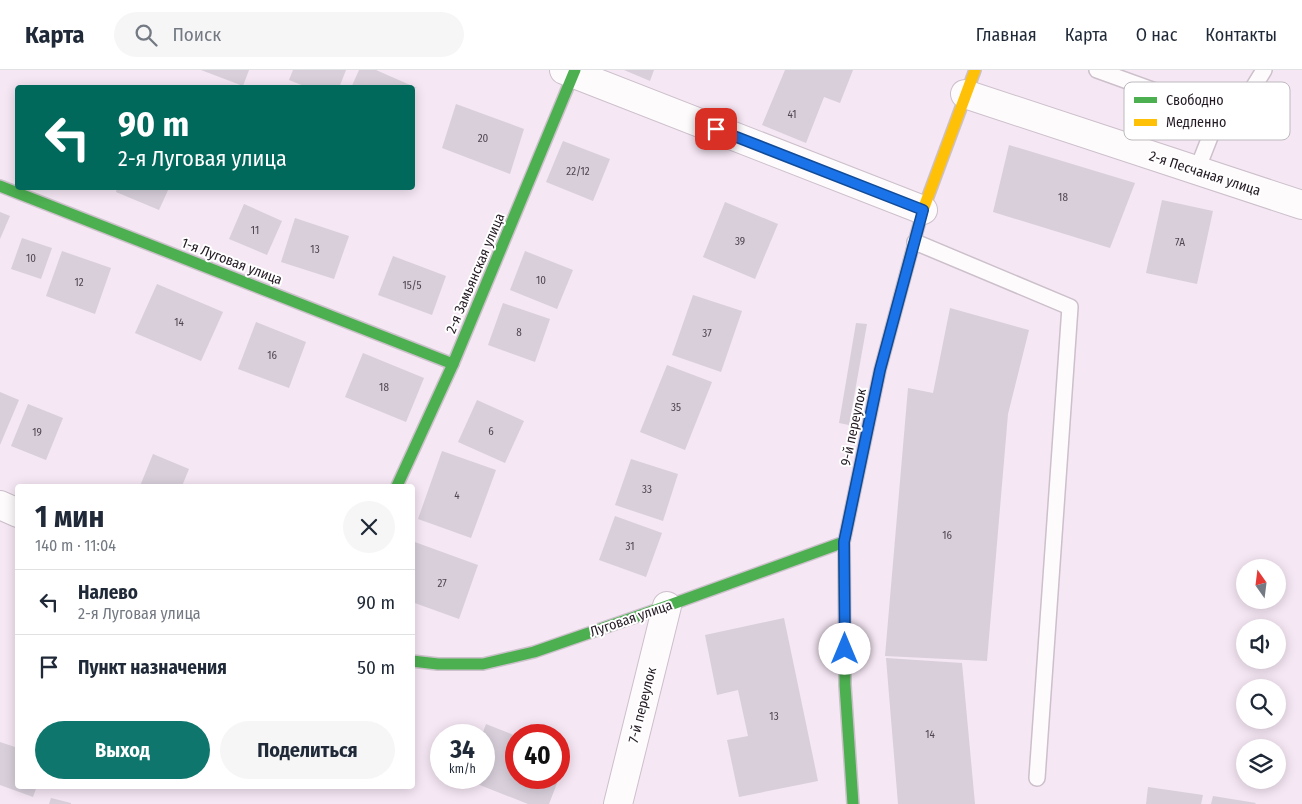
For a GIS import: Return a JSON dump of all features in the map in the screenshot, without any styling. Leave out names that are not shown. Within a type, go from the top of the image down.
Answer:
[{"type":"street","points":[[571,71],[923,210]]},
{"type":"street","name":"2-я Замьянская улица","points":[[398,484],[454,364],[571,71]]},
{"type":"street","name":"9-й переулок","points":[[853,804],[845,685],[844,542],[880,370],[923,210],[970,82]]},
{"type":"street","name":"2-я Песчаная улица","points":[[970,82],[1197,170],[1302,205]]},
{"type":"street","name":"1-я Луговая улица","points":[[0,186],[454,364]]},
{"type":"street","points":[[0,505],[15,512]]},
{"type":"street","name":"Луговая улица","points":[[415,661],[438,664],[483,664],[534,652],[844,542]]},
{"type":"street","name":"7-й переулок","points":[[618,804],[667,606]]},
{"type":"lane","points":[[1097,70],[1130,82]]},
{"type":"lane","points":[[1257,82],[1264,70]]},
{"type":"lane","points":[[1197,170],[1209,140]]},
{"type":"lane","points":[[915,242],[1070,307],[1037,778]]},
{"type":"building","points":[[201,70],[249,70],[243,85]]},
{"type":"building","points":[[293,70],[346,70],[340,85],[302,85],[289,80]]},
{"type":"building","points":[[359,70],[376,70],[410,85],[352,85]]},
{"type":"building","points":[[624,70],[654,70],[650,81]]},
{"type":"building","points":[[785,70],[853,70],[840,103],[824,97],[806,143],[762,125]]},
{"type":"building","points":[[456,104],[524,129],[510,174],[442,148]]},
{"type":"building","points":[[563,141],[610,159],[593,201],[546,182]]},
{"type":"building","points":[[1009,145],[1135,183],[1110,248],[993,212]]},
{"type":"building","points":[[116,190],[168,190],[159,210],[116,192]]},
{"type":"building","points":[[1162,200],[1213,211],[1197,284],[1146,273]]},
{"type":"building","points":[[725,202],[778,224],[755,279],[703,257]]},
{"type":"building","points":[[244,204],[282,221],[267,255],[229,239]]},
{"type":"building","points":[[0,212],[10,216],[0,239]]},
{"type":"building","points":[[295,218],[349,236],[334,279],[281,262]]},
{"type":"building","points":[[22,238],[52,248],[41,279],[11,269]]},
{"type":"building","points":[[62,251],[111,268],[95,314],[46,296]]},
{"type":"building","points":[[525,251],[573,270],[557,309],[510,290]]},
{"type":"building","points":[[393,256],[446,276],[432,315],[378,295]]},
{"type":"building","points":[[157,284],[223,312],[201,361],[135,333]]},
{"type":"building","points":[[693,295],[742,311],[721,372],[672,355]]},
{"type":"building","points":[[503,303],[550,319],[535,362],[488,345]]},
{"type":"building","points":[[950,308],[1029,330],[1008,414],[987,661],[885,656],[908,388],[933,393]]},
{"type":"building","points":[[256,322],[306,342],[289,388],[238,369]]},
{"type":"building","points":[[856,323],[867,324],[849,425],[839,423]]},
{"type":"building","points":[[363,353],[424,378],[406,422],[345,397]]},
{"type":"building","points":[[667,365],[712,382],[685,450],[640,432]]},
{"type":"building","points":[[0,392],[19,400],[0,445]]},
{"type":"building","points":[[477,400],[524,421],[505,463],[458,442]]},
{"type":"building","points":[[28,404],[63,418],[46,460],[11,446]]},
{"type":"building","points":[[442,451],[496,470],[471,538],[418,519]]},
{"type":"building","points":[[153,454],[189,469],[183,484],[141,484]]},
{"type":"building","points":[[631,459],[678,474],[663,521],[615,505]]},
{"type":"building","points":[[615,516],[662,533],[646,577],[599,560]]},
{"type":"building","points":[[415,542],[478,565],[459,619],[415,603]]},
{"type":"building","points":[[784,618],[818,781],[739,797],[727,740],[748,736],[738,690],[717,695],[705,635]]},
{"type":"building","points":[[886,658],[962,663],[975,804],[898,804]]},
{"type":"building","points":[[495,728],[505,732],[505,789],[555,789],[549,804],[528,804],[490,789],[495,789]]},
{"type":"building","points":[[0,742],[15,747],[15,789],[36,789],[33,797],[0,785]]},
{"type":"building","points":[[1148,787],[1203,795],[1201,804],[1146,804]]},
{"type":"building","points":[[1213,796],[1256,803],[1211,804]]},
{"type":"building","points":[[51,798],[71,803],[71,804],[49,804]]},
{"type":"traffic: fast","points":[[398,484],[453,364],[575,70]]},
{"type":"traffic: fast","points":[[0,186],[453,364]]},
{"type":"traffic: fast","points":[[853,804],[845,685],[844,542],[880,370],[914,243]]},
{"type":"traffic: fast","points":[[415,661],[438,664],[483,664],[534,652],[844,542]]},
{"type":"traffic: slow","points":[[914,243],[923,210],[975,70]]},
{"type":"route","points":[[716,129],[923,210],[880,370],[844,542],[845,649]]}]
